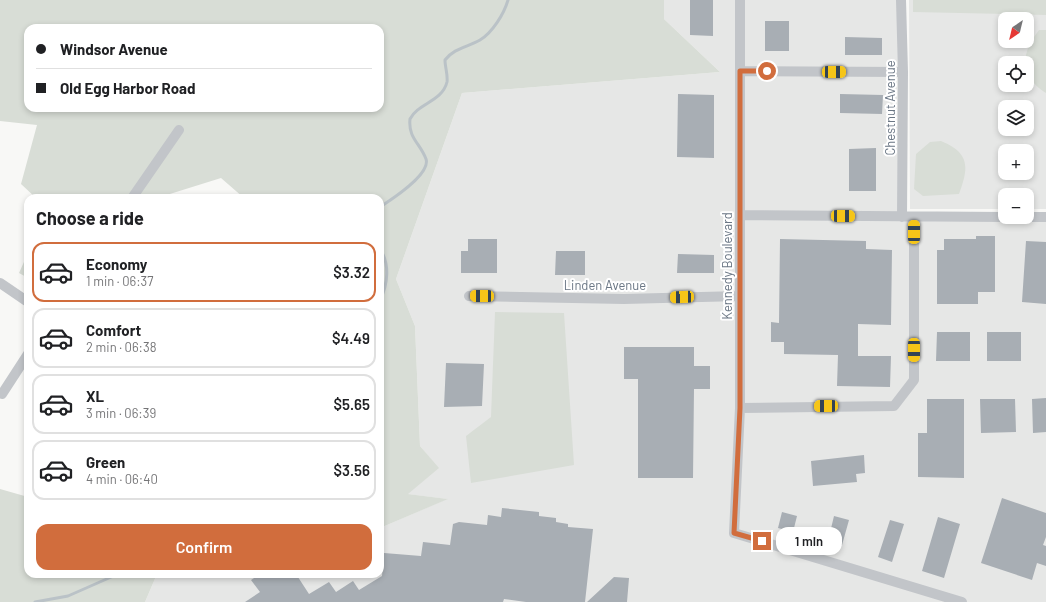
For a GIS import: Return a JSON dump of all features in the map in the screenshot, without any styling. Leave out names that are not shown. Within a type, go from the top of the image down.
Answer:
[{"type":"street","name":"Kennedy Boulevard","points":[[740,0],[740,408],[734,533],[962,602]]},
{"type":"street","name":"Chestnut Avenue","points":[[901,0],[903,72],[902,217]]},
{"type":"street","points":[[740,71],[903,72]]},
{"type":"street","points":[[135,194],[179,130]]},
{"type":"street","points":[[740,215],[998,217]]},
{"type":"street","points":[[1034,217],[1046,216]]},
{"type":"street","points":[[740,408],[894,406],[914,380],[914,217]]},
{"type":"street","points":[[0,283],[24,299]]},
{"type":"street","name":"Linden Avenue","points":[[469,296],[624,299],[740,296]]},
{"type":"street","points":[[2,394],[24,360]]},
{"type":"shaded area","points":[[0,0],[664,0],[664,19],[720,72],[462,93],[396,279],[415,326],[420,446],[439,468],[408,494],[448,499],[384,526],[384,194],[239,194],[221,178],[170,194],[32,194],[21,184],[37,125],[0,121]]},
{"type":"shaded area","points":[[664,0],[899,0],[905,217],[998,216],[998,224],[1034,224],[1034,216],[1046,216],[1046,602],[145,602],[155,578],[384,578],[384,526],[447,499],[407,494],[438,468],[420,446],[415,326],[396,279],[462,93],[720,72],[664,19]]},
{"type":"shaded area","points":[[909,0],[1046,0],[1046,209],[1034,209],[1034,188],[998,188],[998,209],[910,209]]},
{"type":"shaded area","points":[[913,0],[1046,0],[1046,15],[1034,15],[1034,12],[998,12],[998,14],[913,12]]},
{"type":"shaded area","points":[[1039,30],[1046,30],[1046,93],[1034,82],[1034,56],[1026,56],[1028,48],[1034,48],[1034,37]]},
{"type":"shaded area","points":[[941,141],[957,151],[965,162],[964,176],[959,194],[923,196],[914,189],[916,154],[930,142]]},
{"type":"shaded area","points":[[24,262],[24,276],[19,273]]},
{"type":"shaded area","points":[[495,312],[564,313],[574,465],[471,483],[466,436],[491,417]]},
{"type":"shaded area","points":[[0,489],[24,496],[24,578],[155,578],[145,602],[0,602]]},
{"type":"building","points":[[690,0],[713,0],[713,36],[690,35]]},
{"type":"building","points":[[765,21],[789,21],[789,51],[765,51]]},
{"type":"building","points":[[845,37],[882,38],[882,55],[845,55]]},
{"type":"building","points":[[678,94],[714,95],[714,158],[677,157]]},
{"type":"building","points":[[840,94],[883,95],[882,114],[840,113]]},
{"type":"building","points":[[876,148],[876,191],[849,191],[849,149]]},
{"type":"building","points":[[976,236],[995,236],[995,292],[978,292],[978,304],[937,304],[937,250],[944,250],[944,239],[976,239]]},
{"type":"building","points":[[468,239],[497,239],[497,273],[461,273],[461,251],[468,251]]},
{"type":"building","points":[[780,239],[866,241],[866,249],[892,250],[891,325],[858,324],[858,356],[891,356],[890,387],[837,386],[838,355],[784,354],[784,342],[771,342],[771,322],[779,323]]},
{"type":"building","points":[[1026,241],[1046,242],[1046,304],[1022,302]]},
{"type":"building","points":[[556,251],[585,251],[585,275],[555,275]]},
{"type":"building","points":[[678,254],[714,255],[714,273],[677,273]]},
{"type":"building","points":[[937,332],[970,332],[970,361],[936,361]]},
{"type":"building","points":[[987,332],[1021,332],[1021,361],[987,361]]},
{"type":"building","points":[[624,347],[694,347],[694,366],[710,366],[710,389],[694,389],[693,478],[638,478],[638,379],[624,379]]},
{"type":"building","points":[[446,363],[484,364],[482,406],[444,407]]},
{"type":"building","points":[[1046,398],[1046,432],[1033,433],[1032,399]]},
{"type":"building","points":[[927,399],[964,399],[964,478],[918,477],[918,433],[927,433]]},
{"type":"building","points":[[980,399],[1015,399],[1016,432],[981,433]]},
{"type":"building","points":[[864,455],[865,473],[856,474],[857,482],[813,486],[811,461]]},
{"type":"building","points":[[1002,498],[1046,513],[1046,537],[1043,545],[1046,546],[1046,566],[1037,563],[1032,580],[981,563]]},
{"type":"building","points":[[502,508],[539,512],[539,516],[556,518],[556,522],[568,524],[568,527],[593,529],[585,602],[526,602],[504,599],[503,602],[245,602],[260,592],[251,580],[254,578],[299,578],[309,594],[329,582],[336,592],[353,581],[359,590],[379,578],[384,578],[384,553],[421,556],[423,542],[450,545],[453,524],[459,522],[487,525],[488,515],[501,517]]},
{"type":"building","points":[[782,512],[797,516],[793,532],[778,528]]},
{"type":"building","points":[[834,516],[849,520],[842,545],[828,541]]},
{"type":"building","points":[[938,517],[960,524],[944,578],[922,571]]},
{"type":"building","points":[[890,520],[904,524],[892,562],[878,557]]},
{"type":"building","points":[[614,577],[629,578],[627,602],[587,602]]},
{"type":"waterway","points":[[384,205],[417,179],[426,165],[424,153],[411,131],[410,119],[418,109],[435,98],[444,89],[447,82],[445,60],[461,48],[480,40],[489,33],[501,17],[508,0]]},
{"type":"waterway","points":[[384,258],[387,268],[384,290]]},
{"type":"waterway","points":[[35,602],[68,596],[109,578]]},
{"type":"route","points":[[762,541],[734,533],[740,408],[740,71],[767,71]]}]
